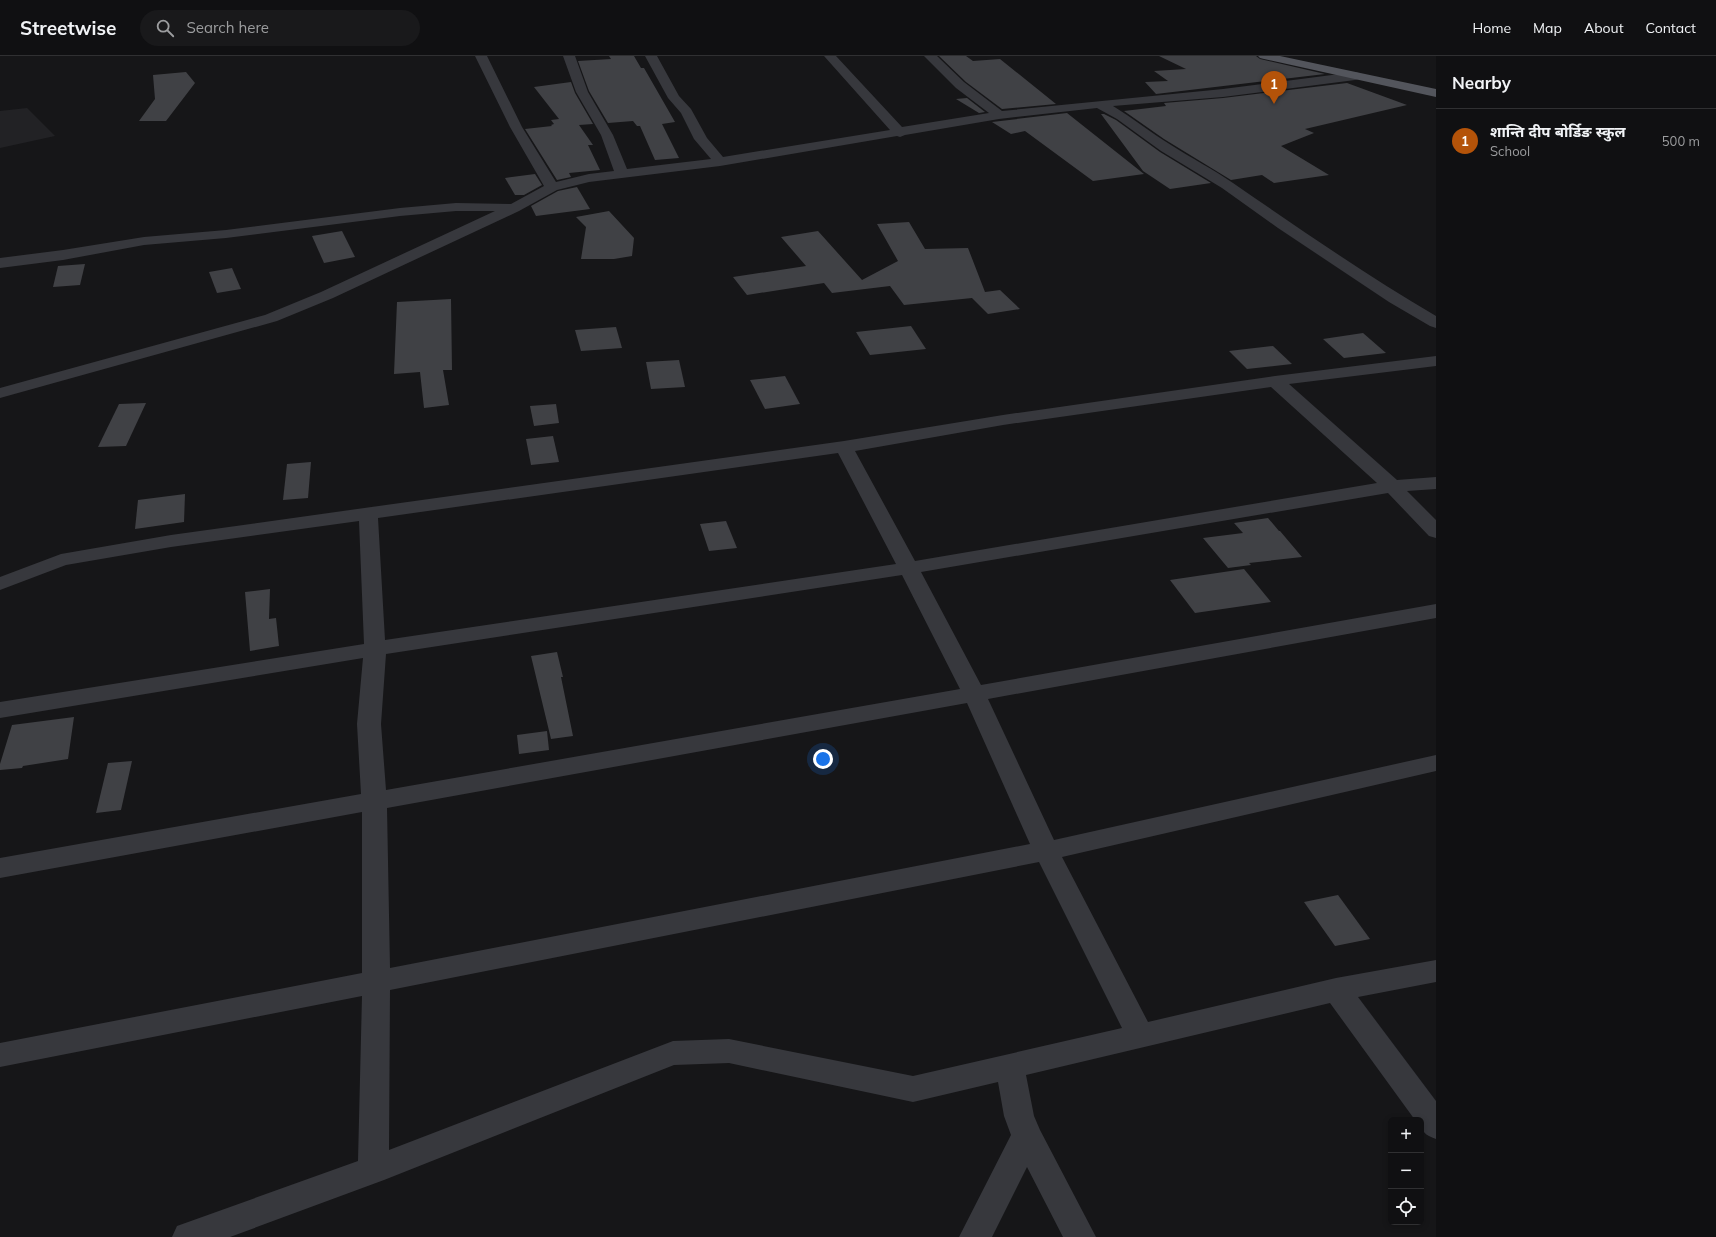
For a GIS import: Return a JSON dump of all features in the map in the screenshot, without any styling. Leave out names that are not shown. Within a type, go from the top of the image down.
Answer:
[{"type":"main road","points":[[1264,56],[1436,93]]},
{"type":"street","points":[[481,56],[516,127],[552,187]]},
{"type":"street","points":[[569,56],[582,92],[607,135],[622,175]]},
{"type":"street","points":[[651,56],[674,98],[687,112],[701,139],[720,162]]},
{"type":"street","points":[[830,56],[900,133]]},
{"type":"street","points":[[930,56],[960,85],[999,115]]},
{"type":"street","points":[[0,393],[271,318],[327,295],[514,208],[552,187],[589,178],[720,162],[900,133],[999,115],[1223,93],[1355,76]]},
{"type":"street","points":[[1099,104],[1121,116],[1166,148],[1227,185],[1282,225],[1395,299],[1436,323]]},
{"type":"street","points":[[0,263],[63,255],[144,241],[226,234],[400,212],[456,207],[514,208]]},
{"type":"street","points":[[0,584],[61,560],[171,541],[844,447],[1003,420],[1275,381],[1436,361]]},
{"type":"street","points":[[1275,381],[1392,486],[1436,532]]},
{"type":"street","points":[[844,447],[974,694],[1046,851],[1141,1036]]},
{"type":"street","points":[[0,710],[375,649],[909,568],[1392,486],[1436,483]]},
{"type":"street","points":[[368,513],[375,649],[369,724],[374,801],[376,980],[373,1170]]},
{"type":"street","points":[[0,868],[1436,611]]},
{"type":"street","points":[[0,1054],[1046,851],[1436,763]]},
{"type":"street","points":[[188,1237],[373,1170],[673,1052],[729,1051],[914,1089],[1336,990],[1436,971]]},
{"type":"street","points":[[1336,990],[1436,1125]]},
{"type":"street","points":[[1010,1067],[1020,1116],[1027,1136],[1080,1237]]},
{"type":"street","points":[[975,1237],[1027,1136]]},
{"type":"shaded area","points":[[27,108],[55,136],[0,148],[0,111]]},
{"type":"building","points":[[609,56],[634,56],[641,68],[644,68],[675,122],[662,124],[679,158],[655,160],[640,126],[637,126],[633,121],[608,123],[589,91],[578,61],[611,59]]},
{"type":"building","points":[[939,56],[966,56],[973,61],[1000,59],[1056,104],[1002,109],[966,82]]},
{"type":"building","points":[[1159,56],[1256,56],[1260,59],[1325,74],[1156,94],[1145,82],[1168,81],[1154,71],[1186,69]]},
{"type":"building","points":[[186,72],[195,83],[166,121],[139,121],[155,99],[153,75]]},
{"type":"building","points":[[571,82],[575,93],[593,124],[579,125],[593,145],[588,145],[600,170],[569,173],[571,177],[557,180],[525,129],[552,126],[551,125],[554,124],[551,120],[559,119],[534,87]]},
{"type":"building","points":[[1347,83],[1407,105],[1305,129],[1314,133],[1281,146],[1329,175],[1274,183],[1262,175],[1231,180],[1164,139],[1124,111],[1166,106],[1164,103],[1223,98]]},
{"type":"building","points":[[967,98],[985,112],[979,113],[956,99]]},
{"type":"building","points":[[1067,113],[1144,174],[1093,181],[1025,131],[1011,134],[992,122]]},
{"type":"building","points":[[1101,114],[1116,120],[1160,152],[1211,183],[1170,189],[1143,171]]},
{"type":"building","points":[[535,174],[542,185],[524,195],[515,195],[505,178]]},
{"type":"building","points":[[577,187],[590,209],[536,216],[531,206],[558,191]]},
{"type":"building","points":[[609,211],[634,238],[632,256],[614,259],[581,259],[586,227],[576,217]]},
{"type":"building","points":[[909,222],[925,249],[968,248],[985,292],[1000,290],[1020,309],[988,314],[972,298],[904,305],[890,286],[832,293],[824,283],[747,295],[733,277],[806,266],[781,237],[818,231],[862,280],[898,261],[877,224]]},
{"type":"building","points":[[342,231],[355,257],[324,263],[312,236]]},
{"type":"building","points":[[85,264],[80,285],[53,287],[58,266]]},
{"type":"building","points":[[232,268],[241,289],[217,293],[209,272]]},
{"type":"building","points":[[451,299],[452,370],[443,370],[449,405],[424,408],[420,372],[394,374],[397,302]]},
{"type":"building","points":[[911,326],[926,349],[870,355],[856,332]]},
{"type":"building","points":[[616,327],[622,348],[581,351],[575,330]]},
{"type":"building","points":[[1363,333],[1386,353],[1344,358],[1323,339]]},
{"type":"building","points":[[1273,346],[1292,364],[1247,369],[1229,351]]},
{"type":"building","points":[[679,360],[685,387],[651,389],[646,362]]},
{"type":"building","points":[[785,376],[800,404],[765,409],[750,380]]},
{"type":"building","points":[[146,403],[126,446],[98,447],[119,404]]},
{"type":"building","points":[[556,404],[559,423],[534,426],[530,406]]},
{"type":"building","points":[[553,436],[559,462],[531,465],[526,439]]},
{"type":"building","points":[[311,462],[308,498],[283,500],[287,464]]},
{"type":"building","points":[[185,494],[184,522],[135,529],[138,500]]},
{"type":"building","points":[[1268,518],[1302,557],[1249,563],[1251,565],[1228,568],[1203,538],[1243,533],[1234,523]]},
{"type":"building","points":[[726,521],[737,548],[709,551],[700,524]]},
{"type":"building","points":[[1244,569],[1271,602],[1195,613],[1170,580]]},
{"type":"building","points":[[270,589],[269,619],[276,618],[279,646],[250,651],[245,592]]},
{"type":"building","points":[[557,652],[563,677],[561,677],[573,736],[551,739],[531,656]]},
{"type":"building","points":[[74,717],[68,759],[23,766],[22,768],[0,770],[0,764],[12,725]]},
{"type":"building","points":[[547,731],[549,750],[519,754],[517,735]]},
{"type":"building","points":[[132,761],[121,810],[96,813],[108,763]]},
{"type":"building","points":[[1338,895],[1370,939],[1335,946],[1304,902]]},
{"type":"place","name":"शान्ति दीप बोर्डिङ स्कुल","points":[[1274,104]]}]
